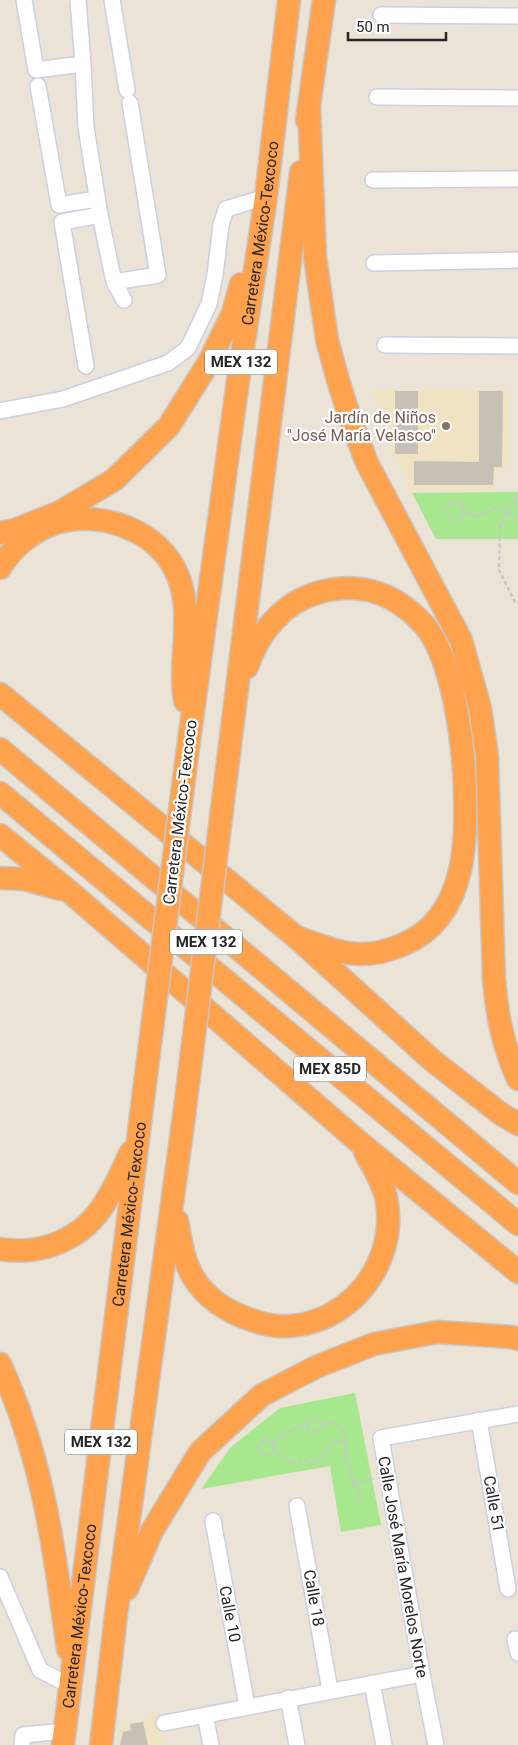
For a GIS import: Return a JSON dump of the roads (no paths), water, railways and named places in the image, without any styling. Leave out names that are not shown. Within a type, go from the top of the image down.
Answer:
[{"type":"highway","name":"Carretera México-Texcoco","points":[[64,1738],[186,762],[237,388],[266,199],[289,0]]},
{"type":"highway","name":"Carretera México-Texcoco","points":[[101,1745],[116,1616],[174,1195],[309,106],[324,0]]},
{"type":"highway","points":[[309,106],[315,257],[327,340],[338,380],[351,421],[368,463],[461,640],[480,708],[487,756],[494,979],[497,1013],[502,1040],[518,1079]]},
{"type":"highway","points":[[0,533],[14,530],[60,512],[114,480],[169,426],[209,362],[233,313],[266,199]]},
{"type":"highway","points":[[0,568],[6,557],[23,541],[40,530],[58,522],[80,519],[103,521],[124,526],[143,536],[158,548],[170,561],[178,576],[183,594],[183,682],[191,724]]},
{"type":"highway","points":[[235,704],[253,649],[270,624],[288,607],[309,595],[335,588],[358,588],[385,594],[404,607],[426,627],[440,653],[454,694],[462,744],[465,833],[461,870],[451,900],[436,922],[413,940],[388,950],[362,954],[338,951],[296,937]]},
{"type":"highway","points":[[0,682],[18,709]]},
{"type":"highway","points":[[0,694],[296,937],[433,1062],[501,1114],[518,1124]]},
{"type":"highway","name":"MEX 85D","points":[[0,749],[518,1183]]},
{"type":"highway","name":"MEX 85D","points":[[0,793],[518,1224]]},
{"type":"highway","points":[[0,835],[70,892],[359,1142],[518,1272]]},
{"type":"highway","points":[[0,878],[24,879],[70,892]]},
{"type":"highway","points":[[0,1249],[16,1252],[34,1250],[55,1245],[74,1236],[92,1221],[106,1202],[138,1138]]},
{"type":"highway","points":[[174,1195],[183,1252],[189,1270],[210,1298],[234,1314],[264,1324],[277,1326],[304,1323],[323,1318],[342,1308],[362,1290],[376,1271],[383,1253],[388,1214],[386,1196],[380,1178],[359,1142]]},
{"type":"highway","points":[[116,1616],[152,1531],[200,1452],[262,1394],[316,1367],[374,1344],[437,1332],[518,1339]]},
{"type":"highway","points":[[0,1364],[26,1428],[48,1511],[72,1683]]},
{"type":"street","points":[[24,0],[36,70],[84,64]]},
{"type":"street","points":[[78,0],[84,64],[86,127],[100,215],[114,282],[124,300]]},
{"type":"street","points":[[112,0],[158,275],[114,282]]},
{"type":"street","points":[[381,15],[518,16]]},
{"type":"street","points":[[38,86],[59,205],[98,199]]},
{"type":"street","points":[[376,97],[518,98]]},
{"type":"street","points":[[373,180],[518,179]]},
{"type":"street","points":[[0,411],[63,399],[168,363],[188,348],[209,304],[215,275],[221,224],[226,209],[266,199]]},
{"type":"street","points":[[86,366],[62,222],[100,215]]},
{"type":"street","points":[[374,263],[518,260]]},
{"type":"street","points":[[385,345],[518,346]]},
{"type":"street","name":"Calle José María Morelos Norte","points":[[436,1745],[380,1438],[518,1414]]},
{"type":"street","name":"Calle 51","points":[[479,1420],[508,1589]]},
{"type":"street","name":"Calle 18","points":[[297,1506],[330,1690]]},
{"type":"street","name":"Calle 10","points":[[213,1521],[247,1706]]},
{"type":"street","points":[[0,1577],[40,1670],[72,1683]]},
{"type":"street","points":[[164,1723],[422,1674]]},
{"type":"street","points":[[372,1683],[384,1745]]},
{"type":"street","points":[[288,1698],[297,1745]]},
{"type":"street","points":[[205,1715],[211,1745]]},
{"type":"street","points":[[22,1745],[23,1735],[64,1738]]},
{"type":"place","name":"Jardín de Niños \"José María Velasco\"","points":[[446,426]]}]
